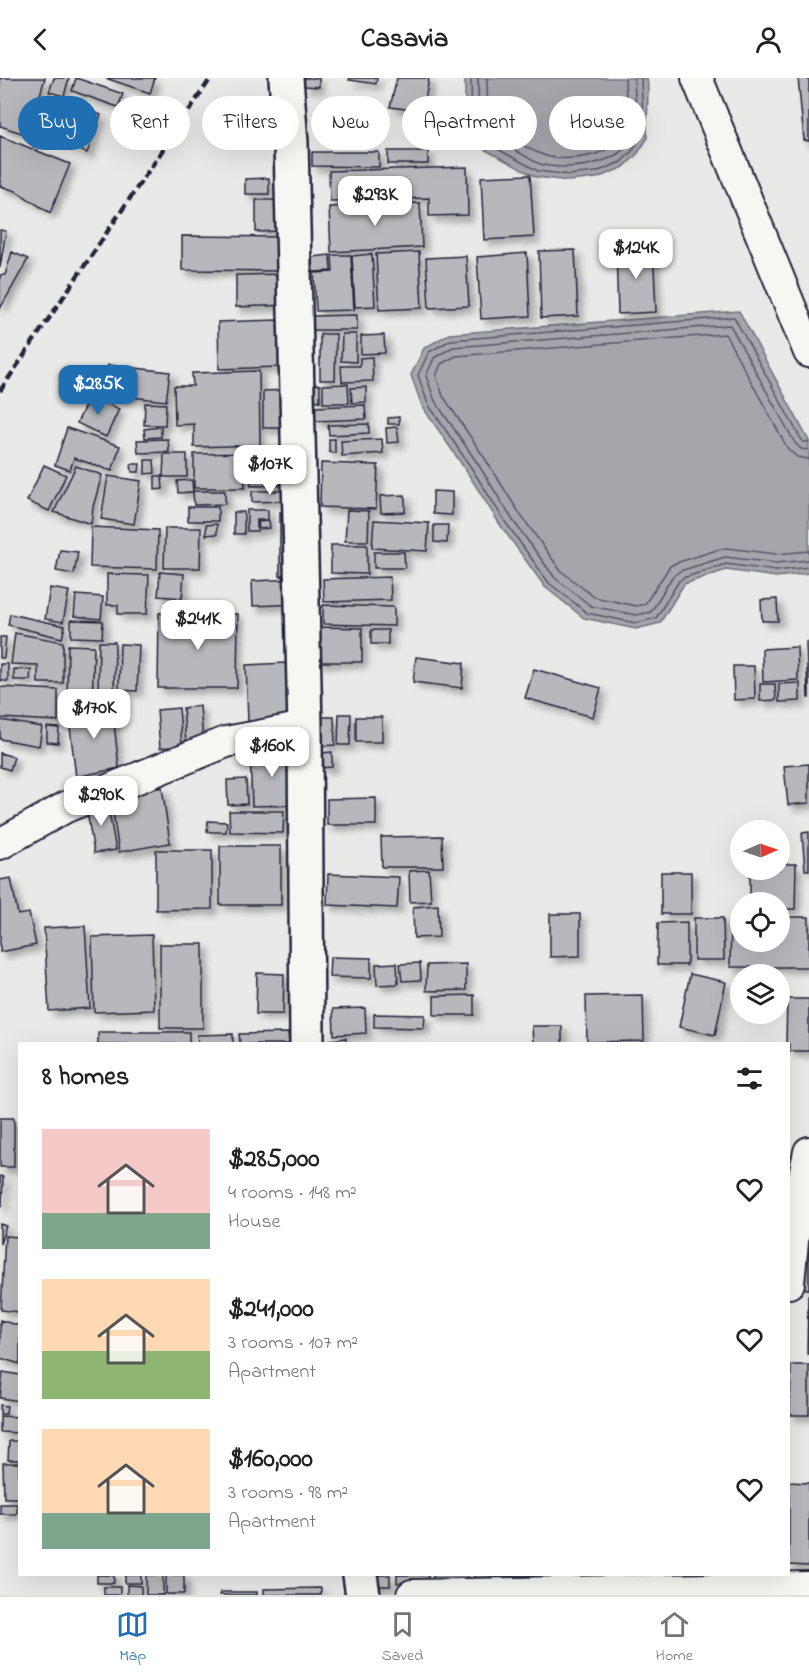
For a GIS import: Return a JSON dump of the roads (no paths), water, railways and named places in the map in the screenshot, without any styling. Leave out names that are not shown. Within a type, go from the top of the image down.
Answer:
[{"type":"street","points":[[286,78],[291,143],[305,727],[307,1042]]},
{"type":"street","points":[[698,78],[809,352]]},
{"type":"street","points":[[0,844],[66,807],[226,742],[305,727]]},
{"type":"street","points":[[790,1276],[809,1152]]},
{"type":"street","points":[[360,1576],[363,1595]]},
{"type":"street","points":[[412,1595],[762,1586],[809,1587]]},
{"type":"water","points":[[465,78],[647,78],[647,139],[646,141],[646,96],[549,96],[549,150],[640,150],[624,167],[597,178],[569,181],[536,177],[486,150],[537,150],[537,96],[465,96]]},
{"type":"water","points":[[739,311],[809,441],[809,573],[776,577],[726,570],[684,584],[660,623],[636,629],[584,618],[545,587],[501,526],[422,406],[411,375],[424,348],[449,334]]},
{"type":"railway","points":[[0,391],[211,78]]}]
